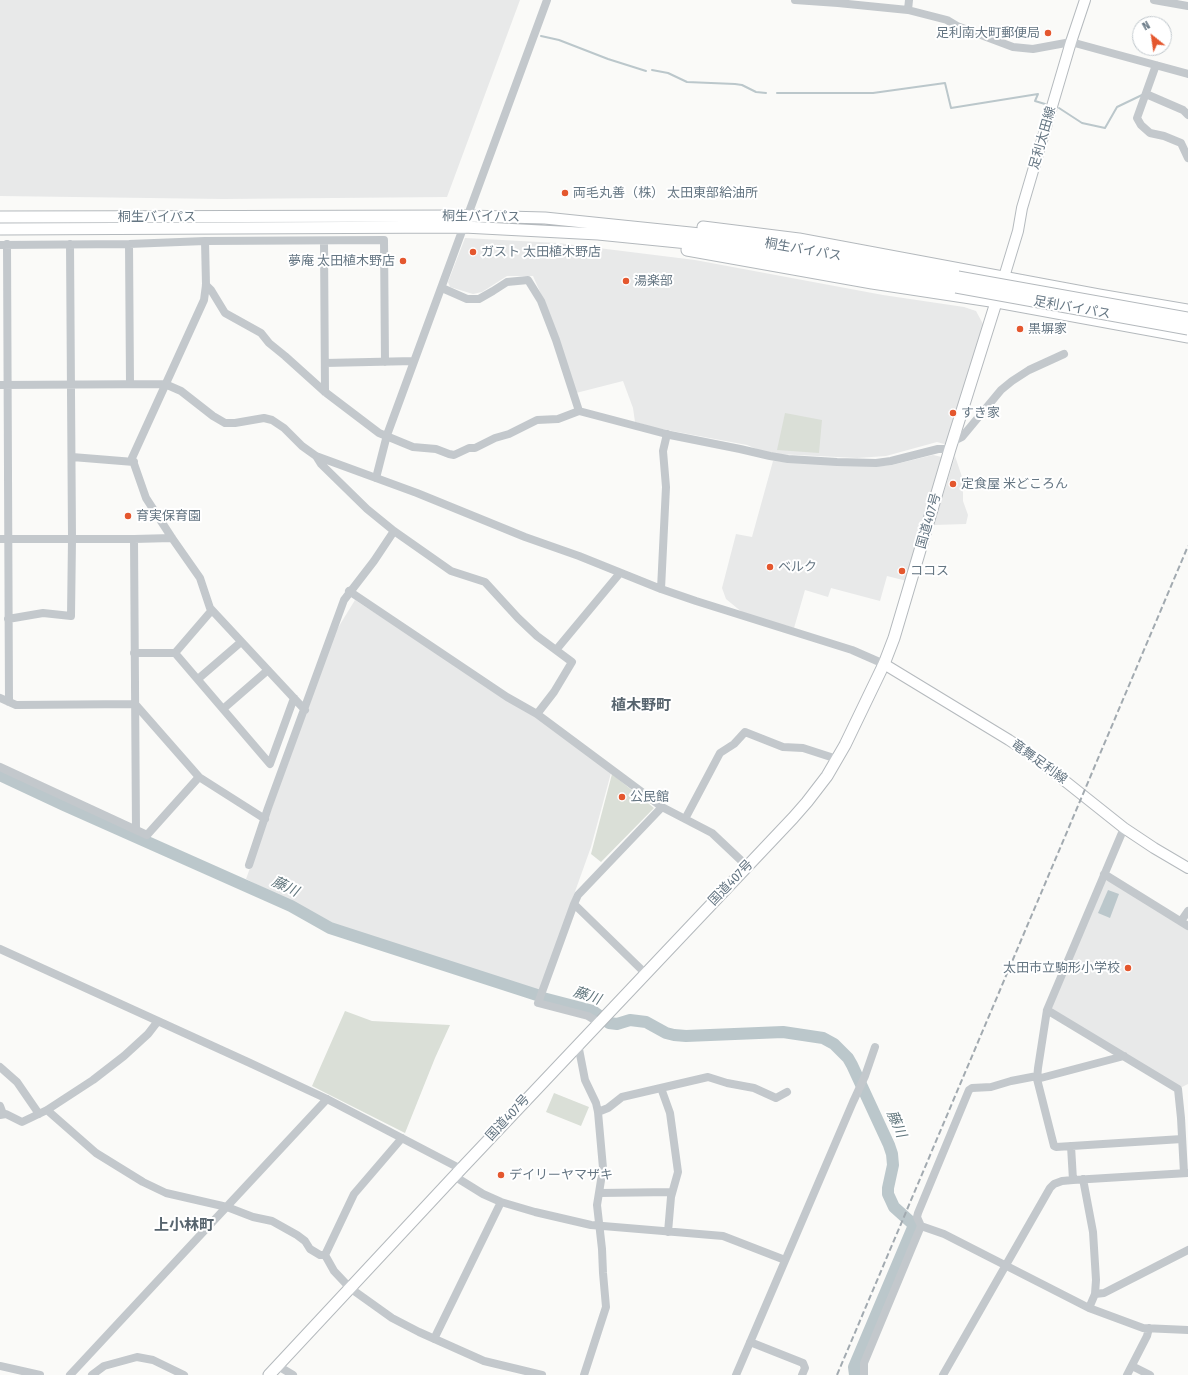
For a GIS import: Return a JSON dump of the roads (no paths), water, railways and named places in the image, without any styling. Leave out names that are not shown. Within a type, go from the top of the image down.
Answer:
[{"type":"highway","name":"桐生バイパス","points":[[0,217],[468,216],[545,218],[615,224],[710,235],[957,282]]},
{"type":"highway","points":[[615,224],[650,222],[712,227],[799,239],[1186,312]]},
{"type":"highway","name":"桐生バイパス","points":[[0,229],[464,227],[598,234],[708,245],[957,282]]},
{"type":"highway","points":[[598,234],[639,243],[693,250],[872,283],[997,302],[1183,336]]},
{"type":"highway","name":"国道407号","points":[[269,1375],[457,1172],[807,802],[827,776],[845,746],[884,664],[894,638],[951,446],[1004,277]]},
{"type":"highway","name":"足利バイパス","points":[[957,282],[1186,312]]},
{"type":"highway","name":"足利バイパス","points":[[957,282],[1188,329]]},
{"type":"main road","name":"足利太田線","points":[[1004,277],[1018,231],[1022,208],[1071,42],[1085,0]]},
{"type":"main road","name":"竜舞足利線","points":[[884,664],[1038,759],[1124,828],[1188,868]]},
{"type":"street","points":[[376,478],[387,435],[547,0]]},
{"type":"street","points":[[795,0],[908,10],[947,20],[957,26],[1013,46],[1033,49],[1071,42],[1188,74]]},
{"type":"street","points":[[908,10],[909,0]]},
{"type":"street","points":[[1154,0],[1188,6]]},
{"type":"street","points":[[1156,65],[1137,118],[1141,126],[1150,133],[1164,136],[1181,143],[1188,158]]},
{"type":"street","points":[[1146,94],[1183,110],[1188,115]]},
{"type":"street","points":[[9,702],[8,619],[4,539],[4,245],[129,244],[205,241],[384,240],[385,362]]},
{"type":"street","points":[[205,241],[206,285],[204,300],[132,458],[146,498],[200,578],[210,608],[304,710]]},
{"type":"street","points":[[324,241],[325,392]]},
{"type":"street","points":[[8,619],[43,613],[71,616],[72,384],[70,244]]},
{"type":"street","points":[[129,244],[130,384]]},
{"type":"street","points":[[442,288],[467,299],[479,299],[507,282],[528,280],[541,301],[556,340],[579,411]]},
{"type":"street","points":[[206,285],[211,290],[225,313],[261,333],[269,344],[285,356],[325,392],[379,433],[413,446],[436,449],[449,454],[454,454],[469,448],[475,448],[537,420],[558,419],[579,411],[667,434],[740,448],[770,456],[837,462],[876,463],[891,461],[951,446],[962,437],[1001,390],[1012,381],[1029,370],[1064,354]]},
{"type":"street","points":[[325,363],[414,361]]},
{"type":"street","points":[[4,385],[165,384],[181,390],[213,416],[225,423],[235,423],[264,418],[272,420],[284,428],[302,446],[316,456],[417,492],[525,537],[661,589],[852,650],[884,664]]},
{"type":"street","points":[[661,589],[666,487],[663,451],[667,434]]},
{"type":"street","points":[[316,456],[321,464],[367,509],[394,532],[451,571],[485,582],[518,618],[537,636],[572,662],[554,692],[537,714]]},
{"type":"street","points":[[72,457],[134,462]]},
{"type":"street","points":[[249,866],[268,808],[344,600],[349,591],[374,561],[394,532]]},
{"type":"street","points":[[4,539],[172,538]]},
{"type":"street","points":[[134,539],[136,830]]},
{"type":"street","points":[[556,650],[620,573]]},
{"type":"street","points":[[349,591],[507,697],[537,714],[662,807],[712,833],[747,866]]},
{"type":"street","points":[[174,653],[212,610]]},
{"type":"street","points":[[198,680],[241,642]]},
{"type":"street","points":[[134,653],[174,653],[270,764],[294,698]]},
{"type":"street","points":[[223,709],[268,670]]},
{"type":"street","points":[[0,698],[16,705],[135,704],[199,777],[265,819]]},
{"type":"street","points":[[685,818],[720,753],[734,744],[745,732],[783,747],[803,748],[837,759]]},
{"type":"street","points":[[0,766],[147,835],[199,777]]},
{"type":"street","points":[[598,1022],[588,1016],[538,1003],[540,996],[578,895],[662,807]]},
{"type":"street","points":[[1124,828],[1047,1010],[1037,1078],[1054,1146],[1056,1147],[1182,1139]]},
{"type":"street","points":[[1104,874],[1185,924],[1188,911]]},
{"type":"street","points":[[574,904],[645,973]]},
{"type":"street","points":[[0,949],[326,1099],[402,1138],[457,1172],[483,1194],[501,1202],[535,1212],[591,1225],[723,1236],[785,1260]]},
{"type":"street","points":[[943,1375],[1005,1265],[1050,1188],[1054,1184],[1062,1181],[1073,1180],[1186,1173],[1182,1139],[1185,1118],[1178,1089],[1047,1010]]},
{"type":"street","points":[[0,1106],[1,1115],[9,1115],[22,1122],[47,1110],[93,1080],[124,1056],[148,1034],[158,1021]]},
{"type":"street","points":[[578,1044],[585,1080],[596,1103],[598,1112],[603,1168],[598,1205],[606,1307],[584,1375]]},
{"type":"street","points":[[736,1375],[852,1102],[865,1076],[875,1047]]},
{"type":"street","points":[[864,1375],[864,1363],[921,1226],[917,1216],[918,1213],[968,1090],[972,1088],[991,1087],[1011,1081],[1037,1078],[1124,1056]]},
{"type":"street","points":[[0,1067],[17,1082],[39,1114]]},
{"type":"street","points":[[598,1112],[608,1108],[622,1097],[708,1077],[727,1083],[754,1088],[776,1098],[788,1092]]},
{"type":"street","points":[[661,1088],[670,1113],[678,1176],[672,1192],[668,1232]]},
{"type":"street","points":[[70,1375],[326,1099]]},
{"type":"street","points":[[47,1110],[96,1153],[143,1182],[166,1193],[227,1207],[253,1217],[272,1221],[297,1234],[310,1249],[320,1255],[326,1255]]},
{"type":"street","points":[[326,1255],[354,1194],[402,1138]]},
{"type":"street","points":[[1071,1146],[1073,1180]]},
{"type":"street","points":[[1083,1180],[1093,1232],[1096,1280],[1090,1308]]},
{"type":"street","points":[[600,1193],[672,1192]]},
{"type":"street","points":[[434,1339],[501,1202]]},
{"type":"street","points":[[921,1226],[944,1234],[1090,1308],[1143,1328],[1188,1330]]},
{"type":"street","points":[[1094,1294],[1104,1293],[1188,1250]]},
{"type":"street","points":[[326,1255],[334,1271],[350,1288],[392,1318],[434,1339],[484,1361],[542,1375]]},
{"type":"street","points":[[1128,1375],[1147,1336],[1148,1328]]},
{"type":"street","points":[[750,1342],[803,1363],[805,1368],[802,1375]]},
{"type":"street","points":[[92,1375],[104,1366],[138,1356],[152,1360],[184,1375]]},
{"type":"street","points":[[0,1366],[40,1375]]},
{"type":"street","points":[[278,1366],[293,1375]]},
{"type":"street","points":[[1132,1366],[1150,1375]]},
{"type":"waterway","points":[[541,36],[559,40],[608,59],[646,71]]},
{"type":"waterway","points":[[652,70],[668,73],[687,82],[735,84],[742,85],[756,92],[766,93]]},
{"type":"waterway","points":[[777,93],[873,93],[945,83],[951,108],[1038,94],[1035,101],[1045,104]]},
{"type":"waterway","points":[[1059,108],[1082,123],[1105,128],[1117,107],[1142,95]]},
{"type":"waterway","name":"藤川","points":[[0,775],[291,906],[330,928],[543,998],[593,1011],[609,1023],[617,1024],[630,1020],[646,1022],[666,1033],[686,1036],[783,1032],[823,1038],[834,1044],[848,1058],[852,1065],[889,1145],[893,1165],[888,1194],[894,1207],[914,1225],[854,1367],[855,1375]]},
{"type":"railway","points":[[837,1375],[1188,546]]},
{"type":"place","name":"足利南大町郵便局","points":[[1048,33]]},
{"type":"place","name":"両毛丸善（株） 太田東部給油所","points":[[565,193]]},
{"type":"place","name":"ガスト 太田植木野店","points":[[473,252]]},
{"type":"place","name":"夢庵 太田植木野店","points":[[403,261]]},
{"type":"place","name":"湯楽部","points":[[626,281]]},
{"type":"place","name":"黒塀家","points":[[1020,329]]},
{"type":"place","name":"すき家","points":[[953,413]]},
{"type":"place","name":"定食屋 米どころん","points":[[953,484]]},
{"type":"place","name":"育実保育園","points":[[128,516]]},
{"type":"place","name":"ベルク","points":[[770,567]]},
{"type":"place","name":"ココス","points":[[902,571]]},
{"type":"place","name":"公民館","points":[[622,797]]},
{"type":"place","name":"太田市立駒形小学校","points":[[1128,968]]},
{"type":"place","name":"デイリーヤマザキ","points":[[501,1175]]},
{"type":"district","name":"植木野町","points":[[641,706]]},
{"type":"district","name":"上小林町","points":[[184,1226]]}]
